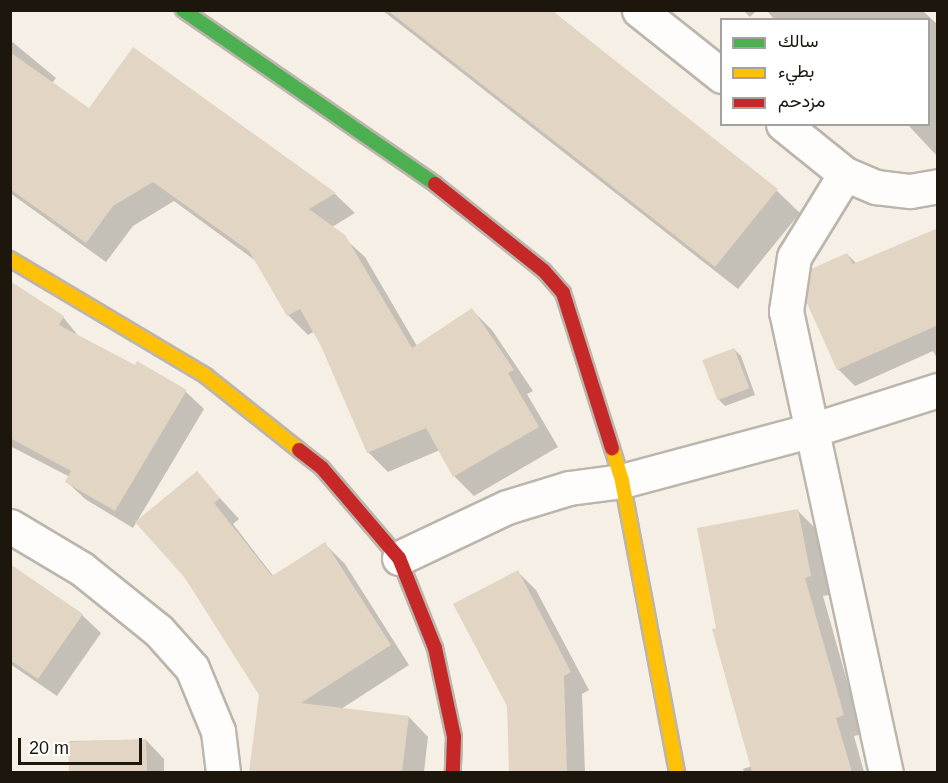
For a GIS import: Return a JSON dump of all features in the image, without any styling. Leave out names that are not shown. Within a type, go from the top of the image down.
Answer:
[{"type":"street","points":[[183,10],[450,195],[544,271],[563,293],[622,481],[677,772]]},
{"type":"street","points":[[639,10],[720,74]]},
{"type":"street","points":[[785,126],[845,174],[876,187],[910,191],[938,186]]},
{"type":"street","points":[[845,174],[794,257],[786,311],[886,772]]},
{"type":"street","points":[[10,259],[206,376],[322,468],[399,558],[435,648],[454,737],[453,772]]},
{"type":"street","points":[[399,558],[507,507],[569,488],[622,481],[812,429],[938,390]]},
{"type":"street","points":[[10,526],[82,569],[158,630],[192,668],[218,731],[223,772]]},
{"type":"building","points":[[387,10],[551,10],[778,189],[715,267]]},
{"type":"building","points":[[133,47],[336,193],[309,209],[345,235],[412,348],[472,308],[514,370],[508,373],[539,427],[453,477],[426,428],[367,453],[321,346],[300,309],[287,316],[249,251],[153,182],[113,206],[86,243],[10,189],[10,52],[89,108]]},
{"type":"building","points":[[938,228],[938,325],[837,370],[806,301],[811,269],[847,253],[853,264]]},
{"type":"building","points":[[10,281],[64,316],[59,325],[135,365],[137,361],[187,390],[115,511],[65,482],[71,471],[10,438]]},
{"type":"building","points":[[734,348],[749,388],[718,400],[702,360]]},
{"type":"building","points":[[197,471],[220,498],[214,503],[272,576],[325,542],[391,645],[301,703],[409,716],[402,772],[249,772],[259,695],[185,578],[135,522]]},
{"type":"building","points":[[798,509],[811,576],[805,578],[844,715],[836,718],[852,772],[752,772],[712,629],[716,628],[697,528]]},
{"type":"building","points":[[10,564],[83,614],[38,679],[10,660]]},
{"type":"building","points":[[518,570],[571,672],[564,676],[567,772],[509,772],[507,706],[453,604]]},
{"type":"building","points":[[146,739],[147,772],[69,772],[68,742]]},
{"type":"traffic: fast","points":[[183,10],[435,184]]},
{"type":"traffic: slow","points":[[10,259],[206,376],[299,450]]},
{"type":"traffic: slow","points":[[612,448],[622,481],[677,772]]},
{"type":"traffic: jam","points":[[435,184],[544,271],[563,293],[612,448]]},
{"type":"traffic: jam","points":[[299,450],[322,468],[399,558],[435,648],[454,737],[453,772]]}]
